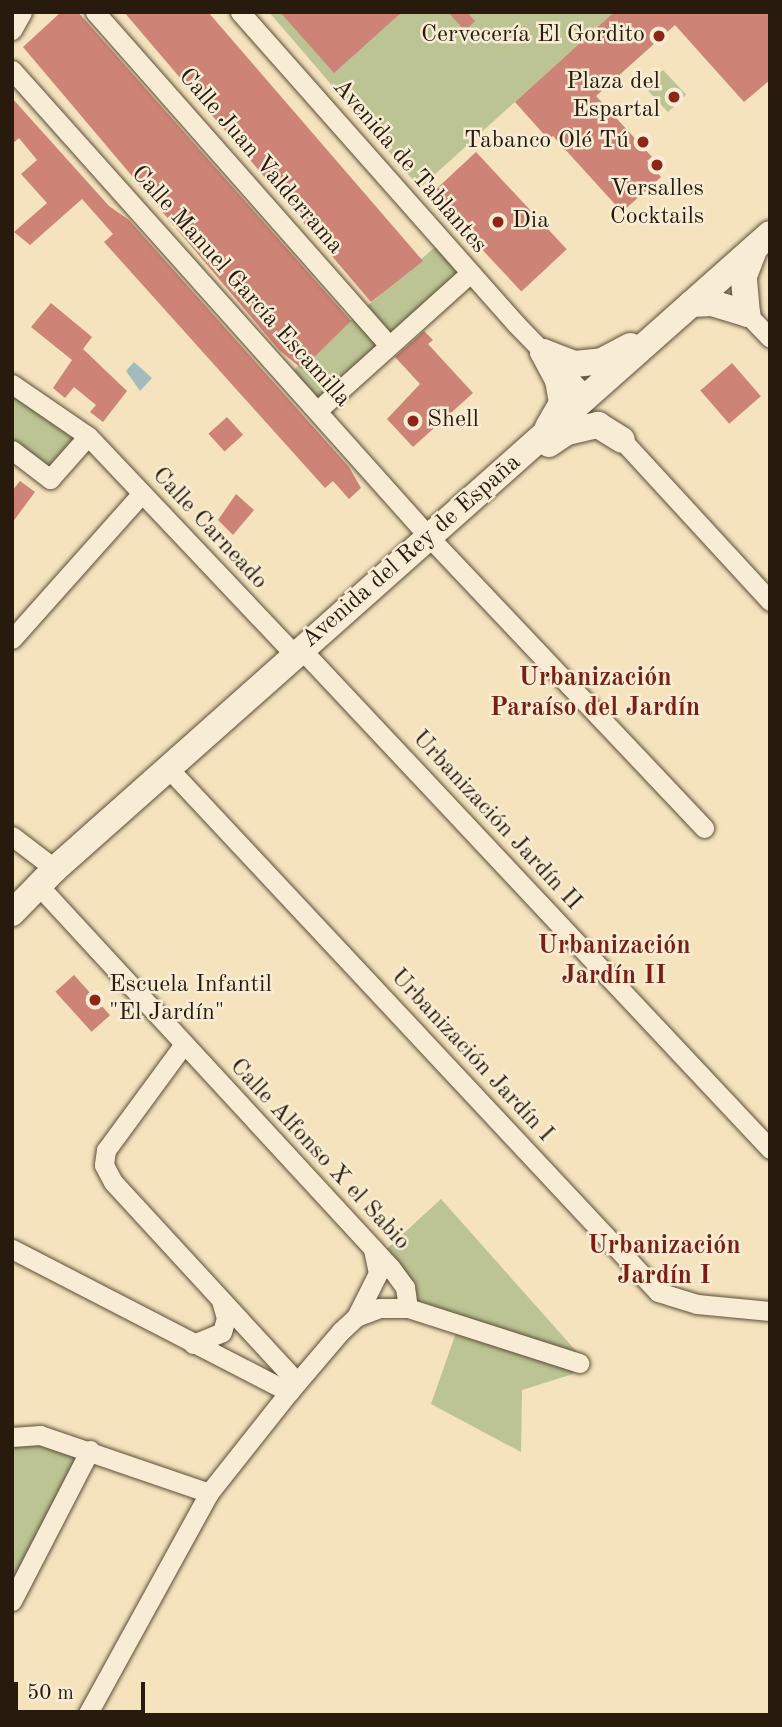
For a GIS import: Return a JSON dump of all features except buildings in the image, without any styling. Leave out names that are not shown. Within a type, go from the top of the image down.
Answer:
[{"type":"main road","name":"Avenida del Rey de España","points":[[12,913],[47,878],[298,652],[430,538],[763,240]]},
{"type":"main road","points":[[747,314],[744,276],[763,240]]},
{"type":"main road","points":[[729,270],[727,289],[747,314]]},
{"type":"main road","points":[[541,438],[562,403],[557,350],[602,361],[687,307],[712,303],[747,314]]},
{"type":"main road","points":[[611,375],[604,404],[622,440]]},
{"type":"main road","points":[[495,480],[566,432],[598,425],[622,440]]},
{"type":"street","points":[[12,30],[22,12]]},
{"type":"street","name":"Calle Juan Valderrama","points":[[95,12],[388,345]]},
{"type":"street","name":"Avenida de Tablantes","points":[[240,12],[470,273],[557,350],[587,397]]},
{"type":"street","name":"Calle Manuel García Escamilla","points":[[12,70],[430,538]]},
{"type":"street","points":[[318,410],[470,273]]},
{"type":"street","points":[[747,314],[770,338]]},
{"type":"street","name":"Calle Carneado","points":[[12,384],[88,436],[298,652]]},
{"type":"street","points":[[12,450],[50,479],[88,436]]},
{"type":"street","points":[[622,440],[770,601]]},
{"type":"street","points":[[12,639],[142,493]]},
{"type":"street","points":[[430,538],[704,828]]},
{"type":"street","name":"Urbanización Jardín II","points":[[298,652],[770,1149]]},
{"type":"street","name":"Urbanización Jardín I","points":[[170,770],[658,1292],[697,1304],[770,1311]]},
{"type":"street","name":"Calle Alfonso X el Sabio","points":[[12,836],[184,1044],[405,1287],[408,1308]]},
{"type":"street","points":[[184,1044],[106,1150],[104,1165],[113,1182],[221,1299],[293,1387]]},
{"type":"street","points":[[12,1249],[193,1344],[293,1387]]},
{"type":"street","points":[[87,1715],[209,1493],[293,1387],[356,1317],[377,1273],[373,1249]]},
{"type":"street","points":[[193,1344],[222,1332],[226,1318],[221,1299]]},
{"type":"street","points":[[356,1317],[379,1308],[408,1308],[579,1363]]},
{"type":"street","points":[[12,1437],[40,1435],[209,1493]]},
{"type":"street","points":[[12,1601],[89,1450]]},
{"type":"green space","points":[[269,12],[614,12],[420,188]]},
{"type":"green space","points":[[663,70],[686,95],[668,112],[645,87]]},
{"type":"green space","points":[[442,241],[470,273],[315,408],[287,375]]},
{"type":"green space","points":[[12,384],[88,436],[50,479],[12,450]]},
{"type":"green space","points":[[441,1199],[577,1352],[573,1374],[522,1390],[521,1452],[431,1404],[459,1324],[408,1308],[379,1256]]},
{"type":"green space","points":[[12,1437],[90,1450],[12,1601]]},
{"type":"water","points":[[134,362],[152,378],[140,391],[126,371]]},
{"type":"place","name":"Cervecería El Gordito","points":[[659,36]]},
{"type":"place","name":"Plaza del Espartal","points":[[674,97]]},
{"type":"place","name":"Tabanco Olé Tú","points":[[643,142]]},
{"type":"place","name":"Versalles Cocktails","points":[[657,165]]},
{"type":"place","name":"Dia","points":[[498,222]]},
{"type":"place","name":"Shell","points":[[413,421]]},
{"type":"place","name":"Escuela Infantil \"El Jardín\"","points":[[95,1000]]},
{"type":"district","name":"Urbanización Paraíso del Jardín","points":[[595,694]]},
{"type":"district","name":"Urbanización Jardín II","points":[[614,962]]},
{"type":"district","name":"Urbanización Jardín I","points":[[664,1262]]}]
